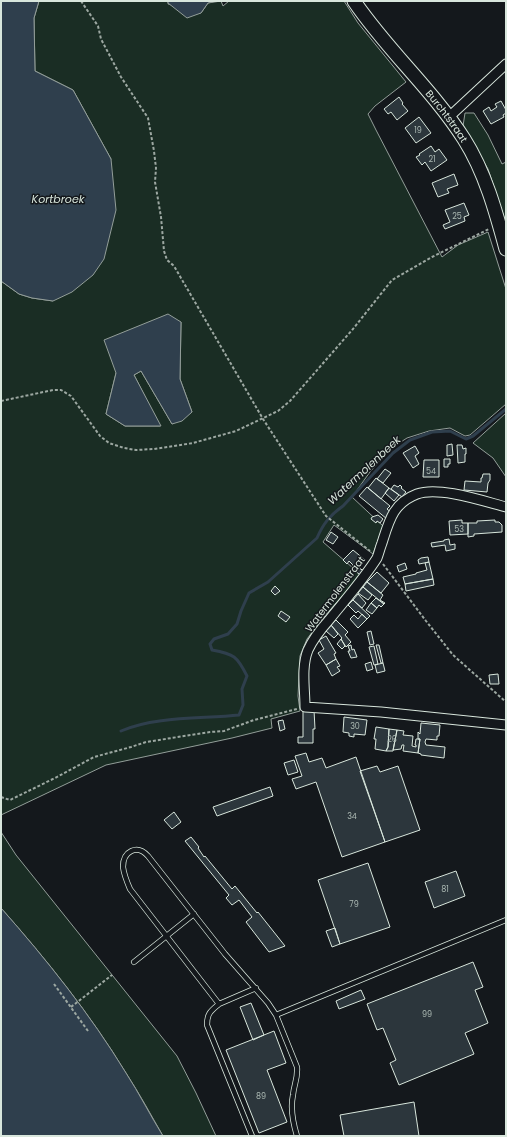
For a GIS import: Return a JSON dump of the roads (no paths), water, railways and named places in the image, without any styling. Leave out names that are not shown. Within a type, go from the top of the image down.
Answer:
[{"type":"main road","name":"Burchtstraat","points":[[354,1],[387,45],[449,117],[465,140],[489,193],[506,249]]},
{"type":"street","points":[[449,117],[506,64]]},
{"type":"street","name":"Watermolenstraat","points":[[506,507],[434,491],[418,494],[404,500],[394,510],[378,556],[362,579],[315,637],[308,650],[304,665],[305,707],[380,712],[506,726]]},
{"type":"lane","points":[[219,1004],[130,889],[123,866],[124,859],[132,850],[144,852],[225,954],[256,988],[276,1015],[297,1067],[298,1076],[293,1094],[292,1107],[294,1126],[297,1136]]},
{"type":"lane","points":[[134,962],[194,914]]},
{"type":"lane","points":[[276,1015],[506,920]]},
{"type":"lane","points":[[252,1136],[207,1025],[207,1018],[209,1013],[219,1004],[256,988]]},
{"type":"water","name":"Kortbroek","points":[[1,1],[39,1],[34,18],[35,71],[73,90],[111,159],[116,210],[104,259],[93,275],[72,292],[53,301],[32,298],[19,294],[1,281]]},
{"type":"water","points":[[168,1],[216,1],[208,3],[201,13],[187,18],[168,3]]},
{"type":"water","points":[[168,314],[181,322],[180,379],[192,412],[182,421],[172,424],[141,371],[134,375],[161,426],[125,426],[106,414],[116,373],[104,340]]},
{"type":"water","points":[[1,908],[35,947],[98,1030],[131,1081],[163,1136],[1,1136]]},
{"type":"waterway","name":"Watermolenbeek","points":[[121,731],[134,726],[164,720],[239,715],[243,705],[242,689],[247,676],[234,657],[212,650],[210,644],[214,639],[228,634],[237,624],[249,593],[268,582],[317,538],[324,524],[331,516],[343,506],[393,453],[410,440],[432,432],[450,431],[466,439],[473,436],[506,409]]}]
